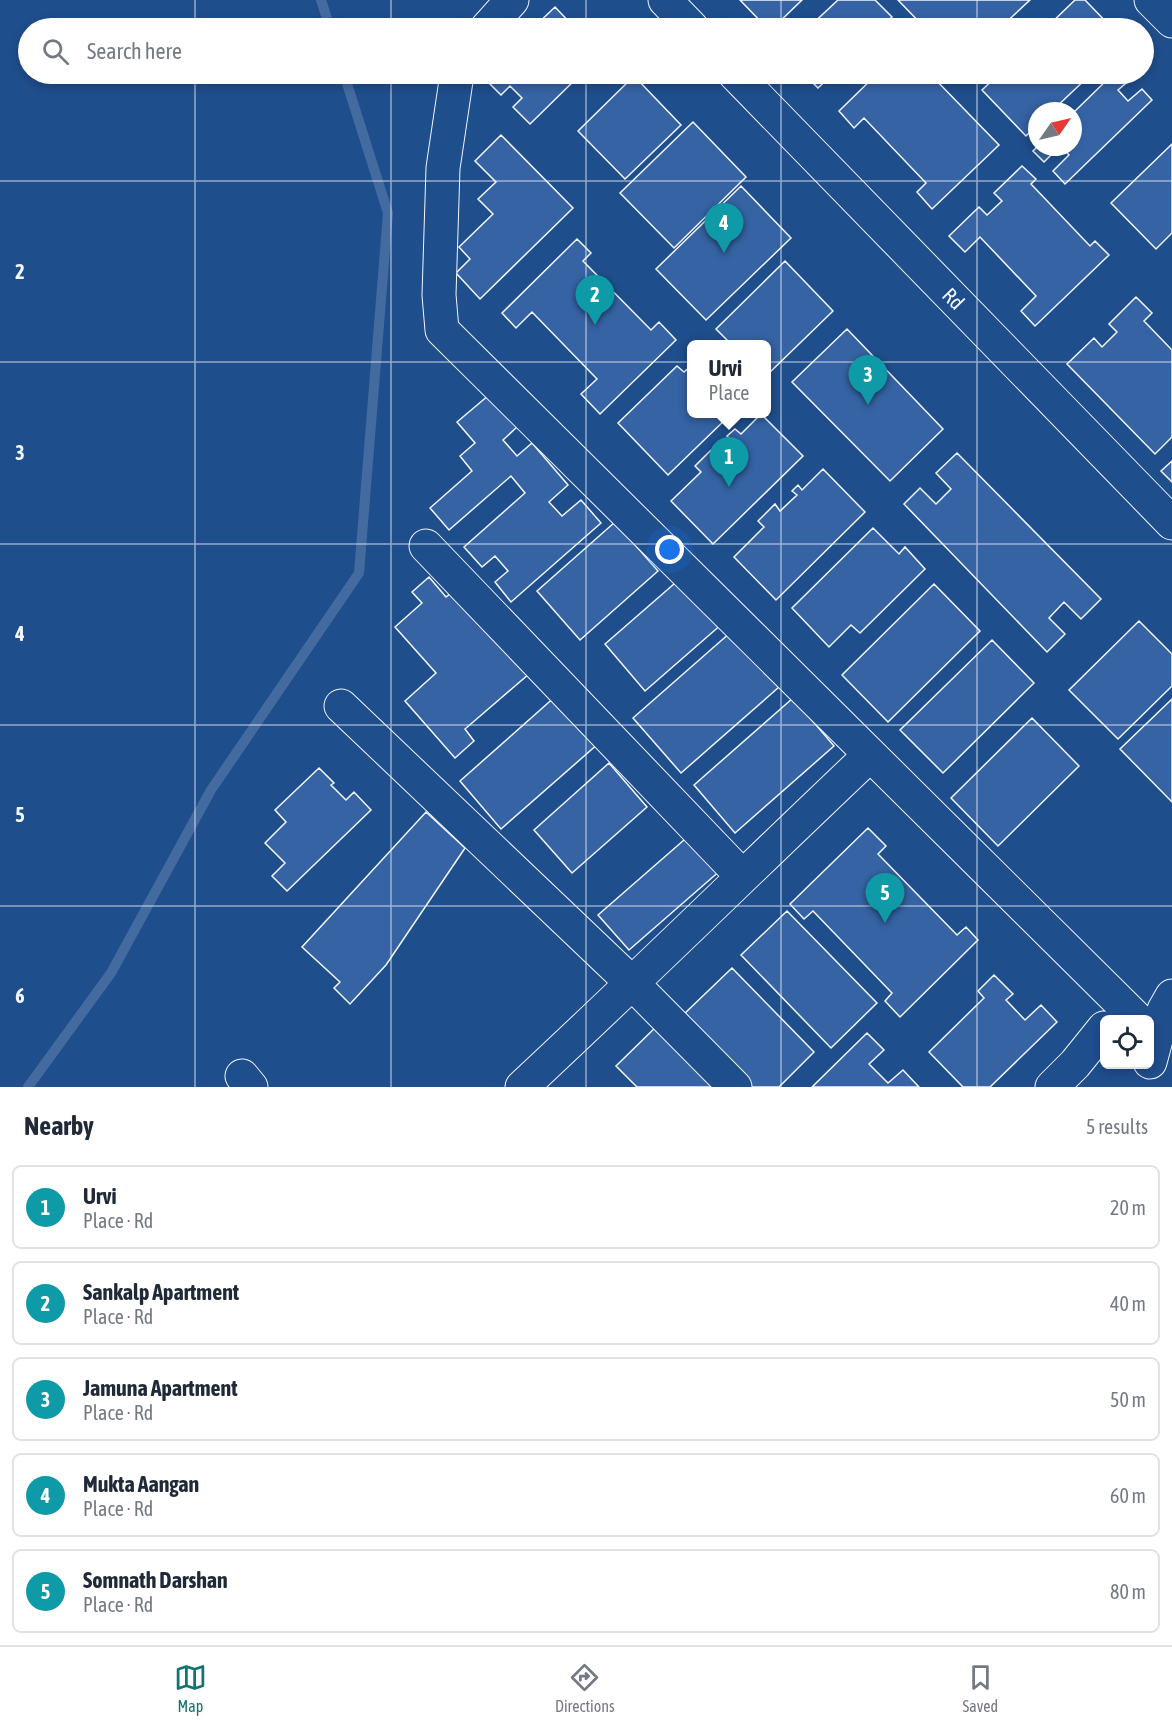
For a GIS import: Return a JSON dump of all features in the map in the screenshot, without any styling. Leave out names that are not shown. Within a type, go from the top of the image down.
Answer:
[{"type":"street","points":[[497,18],[512,0]]},
{"type":"street","points":[[665,0],[682,18]]},
{"type":"street","points":[[1151,0],[1172,21]]},
{"type":"street","points":[[456,84],[443,168],[439,295],[442,330],[870,755],[1118,1015]]},
{"type":"street","name":"Rd","points":[[745,84],[1172,523]]},
{"type":"street","points":[[426,546],[742,876]]},
{"type":"street","points":[[341,706],[633,984],[735,1087]]},
{"type":"street","points":[[522,1087],[633,984],[742,876],[870,755]]},
{"type":"street","points":[[1154,1018],[1164,1010],[1172,996]]},
{"type":"street","points":[[1052,1087],[1075,1064],[1100,1051]]},
{"type":"street","points":[[1140,1069],[1143,1087]]},
{"type":"building","points":[[740,0],[802,0],[783,18],[757,18]]},
{"type":"building","points":[[838,0],[875,0],[892,17],[891,18],[819,18]]},
{"type":"building","points":[[898,0],[1030,0],[1011,18],[915,18]]},
{"type":"building","points":[[1075,0],[1085,0],[1102,18],[1056,18]]},
{"type":"building","points":[[555,7],[565,18],[543,18]]},
{"type":"building","points":[[490,84],[571,84],[530,124],[513,107],[522,98],[510,86],[501,95]]},
{"type":"building","points":[[626,84],[642,84],[681,125],[625,179],[578,131]]},
{"type":"building","points":[[867,84],[940,84],[999,145],[932,209],[917,192],[926,183],[864,118],[854,128],[839,111]]},
{"type":"building","points":[[988,84],[1080,84],[1061,102],[1028,102],[1028,134],[1026,136],[982,90]]},
{"type":"building","points":[[1103,84],[1125,84],[1118,90],[1128,101],[1142,89],[1152,100],[1065,184],[1053,171],[1068,156],[1082,156],[1082,104]]},
{"type":"building","points":[[693,122],[746,177],[674,248],[620,193]]},
{"type":"building","points":[[501,135],[573,208],[480,299],[456,273],[470,259],[459,247],[493,214],[478,199],[496,182],[475,161]]},
{"type":"building","points":[[1172,144],[1172,233],[1156,249],[1111,203]]},
{"type":"building","points":[[1038,156],[1050,156],[1044,162]]},
{"type":"building","points":[[1022,166],[1036,179],[1031,184],[1090,246],[1095,241],[1109,255],[1035,326],[1021,311],[1036,296],[980,237],[965,252],[949,236],[979,207],[987,215],[1002,201],[994,193]]},
{"type":"building","points":[[741,186],[791,238],[706,320],[656,269]]},
{"type":"building","points":[[577,239],[591,253],[583,261],[651,330],[659,322],[676,340],[600,414],[581,394],[597,379],[532,312],[516,328],[502,313]]},
{"type":"building","points":[[785,261],[833,311],[771,371],[771,340],[727,340],[716,329]]},
{"type":"building","points":[[1136,297],[1152,313],[1144,321],[1172,350],[1172,437],[1155,454],[1067,364],[1094,338],[1102,347],[1117,332],[1109,324]]},
{"type":"building","points":[[847,329],[943,429],[890,481],[792,382]]},
{"type":"building","points":[[677,366],[684,372],[687,369],[687,418],[727,418],[668,475],[618,423]]},
{"type":"building","points":[[489,395],[517,427],[503,440],[517,456],[532,443],[568,485],[549,502],[562,516],[581,500],[601,523],[511,602],[495,582],[508,571],[495,556],[482,567],[464,547],[525,493],[511,476],[449,530],[430,508],[472,471],[460,456],[475,443],[457,422]]},
{"type":"building","points":[[757,418],[765,418],[803,456],[713,544],[671,501],[701,472],[695,466],[711,450],[717,457],[732,441],[727,436],[735,429],[741,434]]},
{"type":"building","points":[[957,453],[1101,599],[1081,619],[1064,602],[1049,618],[1065,634],[1047,652],[904,504],[920,488],[936,504],[951,489],[936,473]]},
{"type":"building","points":[[1172,461],[1172,482],[1161,471]]},
{"type":"building","points":[[823,469],[865,512],[776,600],[734,557],[764,527],[758,521],[775,504],[780,511],[797,495],[792,491],[798,485],[802,490]]},
{"type":"building","points":[[615,522],[658,571],[580,640],[537,591]]},
{"type":"building","points":[[873,528],[899,554],[905,547],[925,569],[860,633],[851,625],[829,647],[792,608]]},
{"type":"building","points":[[429,577],[446,597],[455,590],[529,674],[465,729],[474,741],[455,758],[405,701],[436,673],[395,627],[422,603],[412,592]]},
{"type":"building","points":[[682,577],[723,623],[645,691],[605,644]]},
{"type":"building","points":[[934,584],[980,631],[888,722],[842,675]]},
{"type":"building","points":[[1139,621],[1172,654],[1172,686],[1118,739],[1069,690]]},
{"type":"building","points":[[731,632],[779,687],[681,773],[633,718]]},
{"type":"building","points":[[992,640],[1034,683],[943,773],[900,730]]},
{"type":"building","points":[[557,695],[599,743],[501,829],[460,781]]},
{"type":"building","points":[[793,698],[834,746],[735,833],[694,785]]},
{"type":"building","points":[[1172,699],[1172,802],[1120,749]]},
{"type":"building","points":[[1032,718],[1079,766],[998,846],[951,798]]},
{"type":"building","points":[[609,763],[647,807],[572,873],[534,830]]},
{"type":"building","points":[[319,768],[346,800],[354,792],[371,810],[287,891],[272,876],[285,863],[265,843],[286,822],[275,810]]},
{"type":"building","points":[[426,812],[465,848],[386,965],[350,1004],[334,988],[340,982],[302,947]]},
{"type":"building","points":[[868,828],[886,846],[878,854],[957,935],[966,927],[978,940],[900,1017],[885,1001],[892,993],[813,911],[804,919],[790,904]]},
{"type":"building","points":[[692,833],[722,869],[629,950],[598,915]]},
{"type":"building","points":[[787,911],[877,1003],[831,1048],[741,955]]},
{"type":"building","points":[[732,968],[814,1052],[779,1087],[752,1087],[683,1015]]},
{"type":"building","points":[[994,975],[1013,994],[1006,1000],[1025,1020],[1041,1005],[1057,1022],[990,1087],[963,1087],[929,1052],[984,998],[978,991]]},
{"type":"building","points":[[662,1021],[725,1087],[637,1087],[616,1066]]},
{"type":"building","points":[[867,1033],[884,1050],[869,1064],[888,1083],[903,1070],[919,1087],[812,1087]]},
{"type":"waterway","points":[[321,0],[327,18]]},
{"type":"waterway","points":[[28,1087],[111,973],[211,790],[359,573],[388,213],[347,84]]},
{"type":"place","name":"Mukta Aangan","points":[[724,253]]},
{"type":"place","name":"Sankalp Apartment","points":[[595,325]]},
{"type":"place","name":"Jamuna Apartment","points":[[868,405]]},
{"type":"place","name":"Urvi","points":[[729,487]]},
{"type":"place","name":"Somnath Darshan","points":[[885,923]]}]
